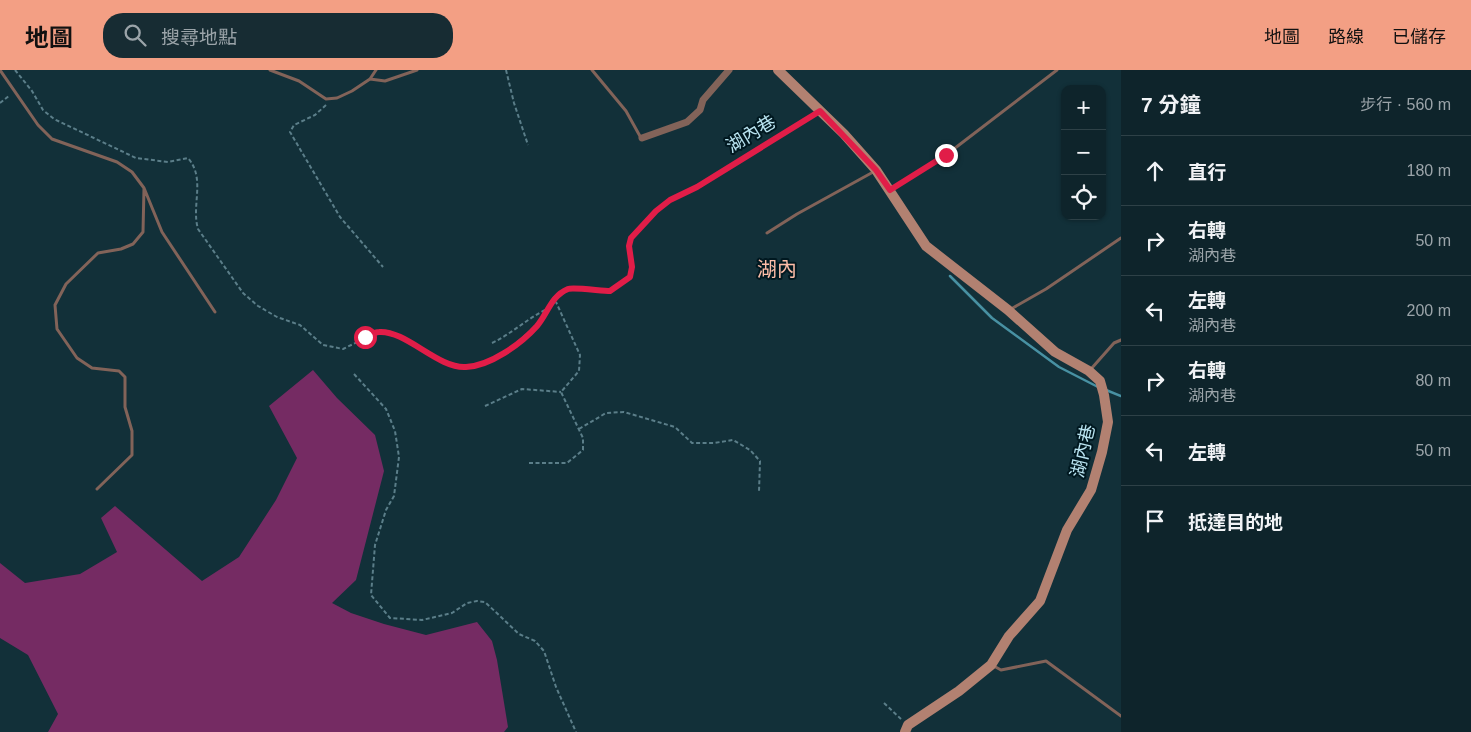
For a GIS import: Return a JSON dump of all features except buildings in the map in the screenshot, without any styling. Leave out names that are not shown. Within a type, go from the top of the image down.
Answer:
[{"type":"street","points":[[642,138],[687,122],[700,110],[703,100],[730,70]]},
{"type":"street","name":"湖內巷","points":[[778,70],[876,170],[926,246],[1008,310],[1055,352],[1089,371],[1100,381],[1104,395],[1108,422],[1091,490],[1067,530],[1040,601],[1009,636],[991,665],[959,691],[906,729]]},
{"type":"lane","points":[[0,70],[38,125],[52,138],[117,162],[132,172],[144,188],[162,232],[215,312]]},
{"type":"lane","points":[[270,70],[299,81],[326,99],[352,91],[370,79],[376,70]]},
{"type":"lane","points":[[370,79],[385,81],[417,70]]},
{"type":"lane","points":[[592,70],[626,111],[642,138]]},
{"type":"lane","points":[[890,190],[946,155],[1057,70]]},
{"type":"lane","name":"湖內巷","points":[[554,298],[570,288],[610,291],[630,277],[632,267],[629,246],[631,238],[656,211],[670,200],[697,187],[820,111]]},
{"type":"lane","points":[[767,233],[796,214],[876,170]]},
{"type":"lane","points":[[97,489],[132,455],[132,430],[125,407],[125,377],[119,371],[92,368],[77,358],[57,329],[55,305],[66,284],[98,253],[121,249],[133,244],[143,232],[144,188]]},
{"type":"lane","points":[[1008,310],[1046,289],[1121,238]]},
{"type":"lane","points":[[1089,371],[1114,343],[1121,340]]},
{"type":"lane","points":[[991,665],[1001,670],[1046,661],[1121,716]]},
{"type":"path","points":[[15,70],[43,110],[54,119],[136,158],[168,162],[188,158],[194,165],[198,185],[196,220],[198,229],[243,293],[258,306],[277,317],[300,325],[322,345],[343,348],[378,332],[394,334],[443,361],[465,368],[486,363],[503,355],[537,325],[554,298]]},
{"type":"path","points":[[506,70],[528,146]]},
{"type":"path","points":[[0,103],[15,91],[28,86]]},
{"type":"path","points":[[334,98],[315,115],[294,125],[290,132],[340,217],[383,267]]},
{"type":"path","points":[[554,298],[580,355],[578,371],[560,392]]},
{"type":"path","points":[[492,343],[547,308]]},
{"type":"path","points":[[354,374],[386,409],[395,431],[399,457],[394,496],[386,510],[375,545],[371,595],[390,618],[422,620],[452,614],[467,603],[485,602],[519,634],[535,641],[544,651],[556,687],[576,732]]},
{"type":"path","points":[[485,406],[522,388],[560,392]]},
{"type":"path","points":[[529,463],[567,464],[583,450],[583,438],[560,392]]},
{"type":"path","points":[[579,429],[606,413],[624,412],[675,427],[692,443],[714,443],[733,440],[750,450],[760,461],[759,492]]},
{"type":"path","points":[[884,703],[906,729]]},
{"type":"shaded area","points":[[313,370],[337,398],[375,435],[384,471],[356,580],[332,603],[351,613],[426,635],[477,622],[492,641],[508,727],[504,732],[48,732],[58,714],[28,655],[0,638],[0,563],[25,583],[80,574],[117,552],[101,518],[115,506],[202,581],[239,557],[276,500],[297,458],[269,406]]},
{"type":"waterway","points":[[950,276],[992,318],[1059,367],[1098,387]]},
{"type":"waterway","points":[[1106,390],[1121,396]]},
{"type":"district","name":"湖內","points":[[777,269]]},
{"type":"route","points":[[365,337],[378,332],[394,334],[443,361],[465,368],[486,363],[503,355],[537,325],[554,298],[570,288],[610,291],[630,277],[632,267],[629,246],[631,238],[656,211],[670,200],[697,187],[820,111],[844,134],[876,170],[890,190],[946,155]]}]
